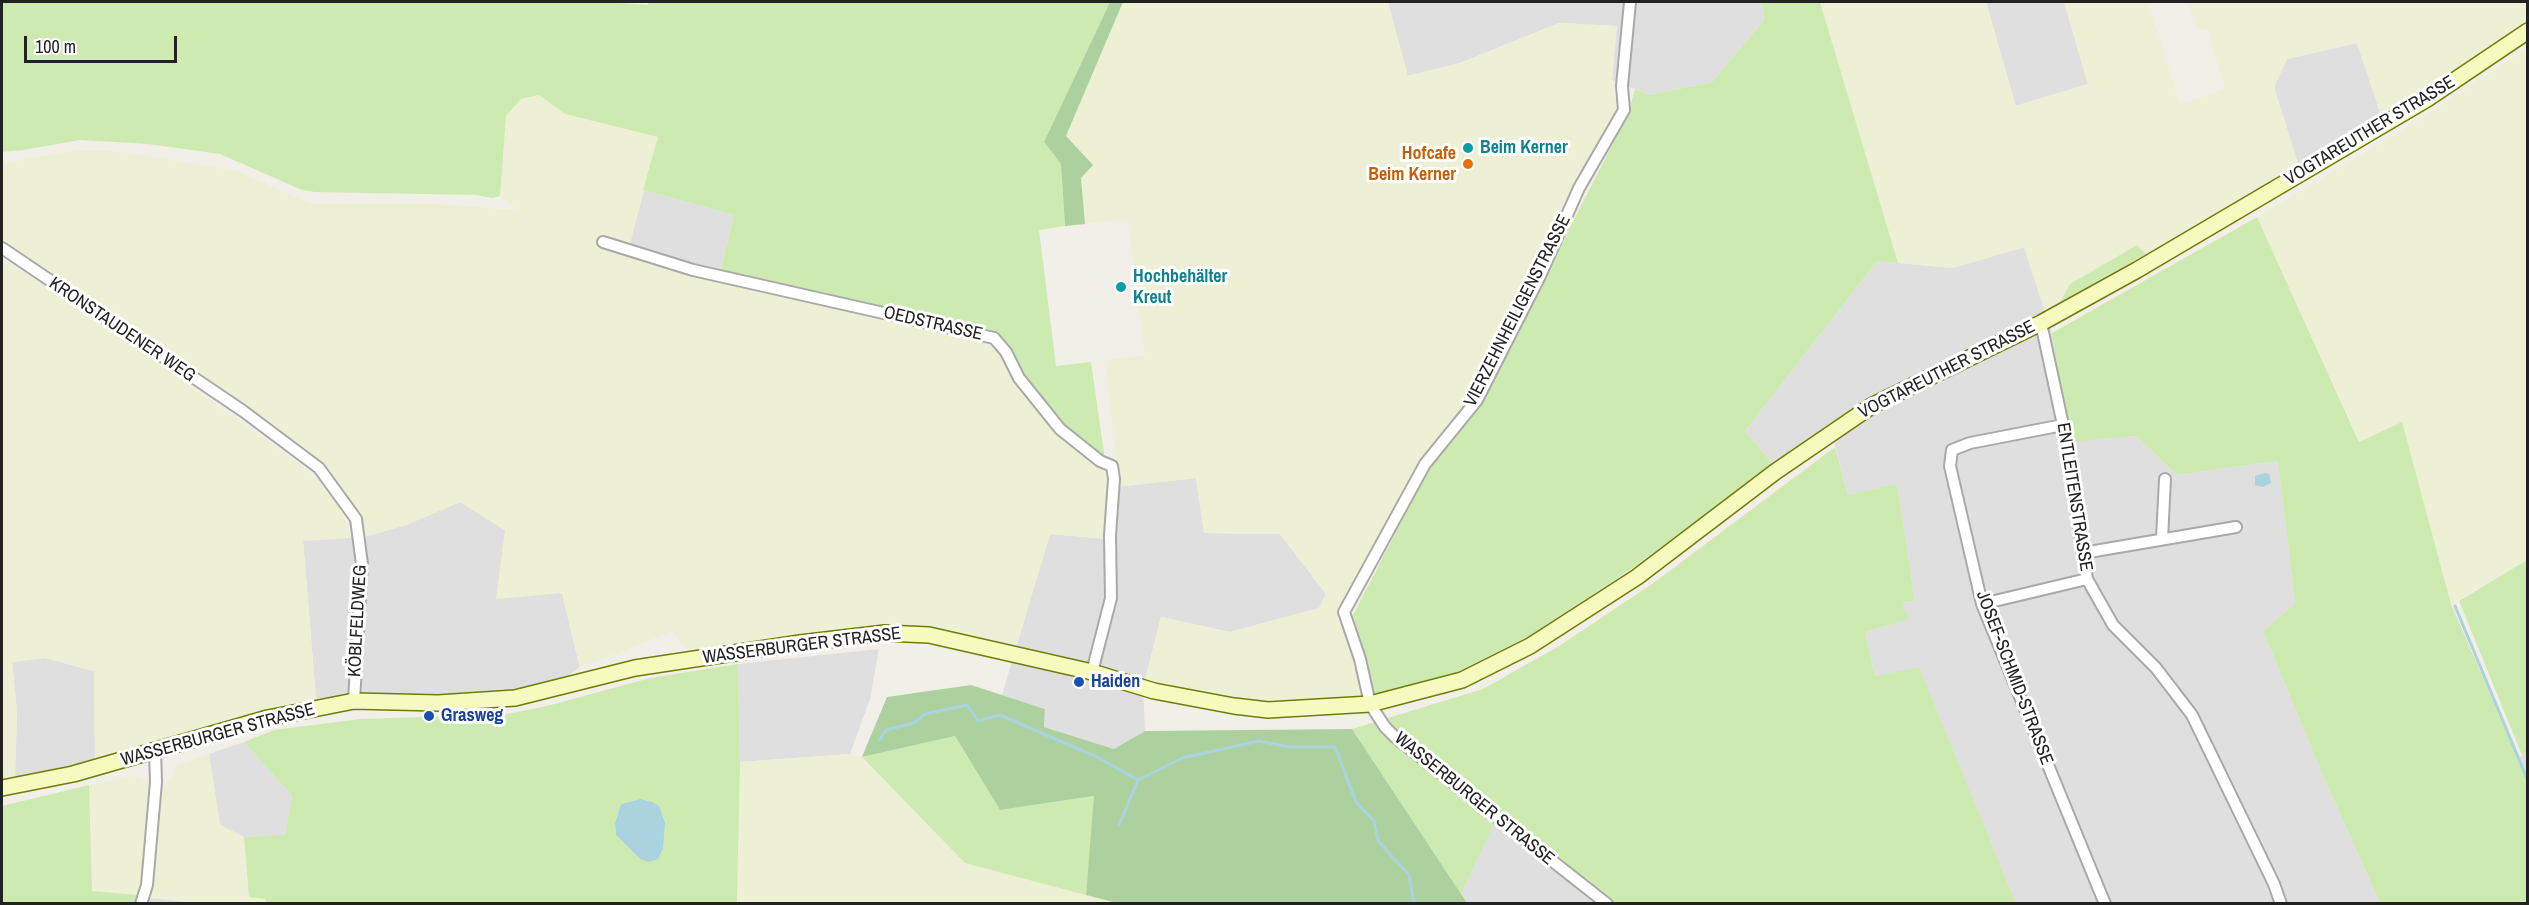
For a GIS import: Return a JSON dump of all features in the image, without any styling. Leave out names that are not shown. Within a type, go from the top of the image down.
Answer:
[{"type":"main road","name":"VOGTAREUTHER STRASSE","points":[[1370,704],[1462,680],[1530,646],[1637,577],[1839,427],[1873,405],[2041,323],[2138,270],[2407,111],[2528,31]]},
{"type":"main road","name":"WASSERBURGER STRASSE","points":[[2,788],[73,774],[268,718],[354,701],[438,703],[515,698],[635,668],[885,633],[929,635],[1092,672],[1154,691],[1234,706],[1268,710],[1370,704]]},
{"type":"street","name":"VIERZEHNHEILIGENSTRASSE","points":[[1370,704],[1360,659],[1344,612],[1425,464],[1477,400],[1540,276],[1579,188],[1624,110],[1622,86],[1630,2]]},
{"type":"street","name":"OEDSTRASSE","points":[[603,242],[693,270],[994,338],[1006,352],[1019,378],[1060,429],[1100,461],[1112,466],[1114,479],[1110,535],[1111,598],[1092,672]]},
{"type":"street","name":"KRONSTAUDENER WEG","points":[[2,248],[243,411]]},
{"type":"street","name":"ENTLEITENSTRASSE","points":[[2041,323],[2063,425],[2086,579],[2113,625],[2156,668],[2192,715],[2281,903]]},
{"type":"street","name":"KÖBLFELDWEG","points":[[243,411],[319,468],[356,519],[362,564],[354,701]]},
{"type":"street","name":"JOSEF-SCHMID-STRASSE","points":[[2063,425],[1970,443],[1953,450],[1950,466],[1982,604],[2105,903]]},
{"type":"street","points":[[2162,539],[2165,479]]},
{"type":"street","points":[[2083,553],[2236,527]]},
{"type":"street","points":[[1982,604],[2086,579]]},
{"type":"street","name":"WASSERBURGER STRASSE","points":[[1370,704],[1395,737],[1607,903]]},
{"type":"street","points":[[141,903],[147,885],[156,782],[155,751]]},
{"type":"shaded area","points":[[1388,2],[1762,2],[1764,20],[1712,82],[1650,95],[1612,80],[1616,26],[1559,23],[1460,63],[1407,76]]},
{"type":"shaded area","points":[[1986,2],[2064,2],[2088,84],[2015,106]]},
{"type":"shaded area","points":[[2357,43],[2382,118],[2312,160],[2298,164],[2274,87],[2287,59]]},
{"type":"shaded area","points":[[643,190],[734,215],[718,279],[628,250]]},
{"type":"shaded area","points":[[2024,247],[2052,333],[2069,441],[2136,436],[2177,475],[2278,461],[2295,603],[2263,631],[2323,776],[2380,903],[2016,903],[1919,668],[1875,676],[1865,632],[1908,619],[1901,602],[1915,601],[1897,485],[1848,495],[1830,426],[1773,464],[1745,431],[1877,261],[1953,268]]},
{"type":"shaded area","points":[[1196,478],[1204,533],[1280,534],[1326,594],[1319,608],[1230,632],[1161,617],[1143,687],[1145,731],[1114,749],[1044,727],[1045,709],[1002,695],[1050,534],[1108,539],[1116,487]]},
{"type":"shaded area","points":[[460,502],[505,530],[562,593],[580,668],[555,683],[462,698],[316,698],[303,540],[364,537],[406,525]]},
{"type":"shaded area","points":[[879,649],[870,699],[850,754],[740,762],[738,664]]},
{"type":"shaded area","points":[[45,658],[94,671],[95,762],[15,777],[17,712],[12,662]]},
{"type":"shaded area","points":[[244,742],[292,796],[285,836],[244,837],[220,825],[209,754]]},
{"type":"shaded area","points":[[2527,752],[2527,779],[2517,759]]},
{"type":"shaded area","points":[[1494,823],[1594,903],[1467,903],[1461,894]]},
{"type":"shaded area","points":[[150,898],[200,903],[148,904]]},
{"type":"green space","points":[[2,2],[609,2],[648,5],[648,2],[1110,2],[1044,142],[1061,164],[1065,226],[1039,230],[1056,366],[1091,362],[1105,460],[1063,425],[1019,373],[1008,348],[991,330],[720,272],[734,215],[643,190],[658,137],[565,114],[539,95],[521,99],[506,116],[500,196],[492,198],[476,195],[302,190],[220,154],[148,144],[80,140],[2,152]]},
{"type":"green space","points":[[1110,2],[1123,2],[1066,136],[1093,165],[1081,178],[1085,224],[1065,226],[1061,164],[1044,142]]},
{"type":"green space","points":[[1123,2],[1388,2],[1408,76],[1460,63],[1559,23],[1617,26],[1612,80],[1618,107],[1531,279],[1477,395],[1422,458],[1344,605],[1339,619],[1354,663],[1361,698],[1261,701],[1145,680],[1161,617],[1230,632],[1319,608],[1326,594],[1280,534],[1204,533],[1196,478],[1116,487],[1116,454],[1105,360],[1145,355],[1128,219],[1085,224],[1081,178],[1066,136]]},
{"type":"green space","points":[[1762,2],[1820,2],[1898,263],[1877,261],[1745,431],[1773,464],[1631,569],[1529,636],[1457,672],[1375,695],[1353,615],[1429,468],[1481,401],[1628,114],[1635,89],[1650,95],[1712,82],[1764,20]]},
{"type":"green space","points":[[1820,2],[1986,2],[2016,106],[2088,84],[2064,2],[2148,2],[2180,104],[2225,89],[2208,29],[2197,30],[2188,2],[2527,2],[2528,21],[2382,118],[2357,43],[2287,59],[2274,87],[2298,164],[2146,254],[2137,245],[2070,284],[2060,302],[2045,311],[2024,247],[1953,268],[1898,263]]},
{"type":"green space","points":[[2527,48],[2527,560],[2451,604],[2402,422],[2360,442],[2257,217],[2416,122]]},
{"type":"green space","points":[[539,95],[565,114],[658,137],[629,248],[718,279],[985,342],[1000,353],[1014,380],[1058,431],[1102,469],[1110,485],[1108,539],[1050,534],[1016,645],[923,627],[879,626],[687,651],[673,631],[580,668],[562,593],[496,599],[505,530],[460,502],[406,525],[364,537],[331,474],[129,327],[2,242],[2,164],[75,150],[115,151],[237,171],[311,204],[433,204],[517,210],[500,196],[506,116],[521,99]]},
{"type":"green space","points":[[2257,217],[2359,442],[2402,422],[2451,604],[2527,779],[2527,903],[2380,903],[2323,776],[2263,631],[2295,603],[2278,461],[2177,475],[2136,436],[2069,442],[2052,333]]},
{"type":"green space","points":[[2137,245],[2146,254],[2060,302],[2070,284]]},
{"type":"green space","points":[[2,258],[131,344],[305,468],[338,501],[351,538],[303,541],[316,698],[95,762],[94,671],[45,658],[12,662],[17,712],[15,777],[2,780]]},
{"type":"green space","points":[[1835,447],[1848,495],[1897,484],[1915,601],[1902,602],[1909,619],[1865,632],[1875,676],[1919,667],[2016,903],[1594,903],[1494,824],[1461,894],[1352,729],[1483,689],[1559,646],[1652,584]]},
{"type":"green space","points":[[2527,560],[2528,752],[2522,755],[2459,601]]},
{"type":"green space","points":[[738,664],[740,762],[737,903],[266,903],[266,899],[249,897],[244,837],[285,835],[292,796],[244,742],[274,730],[361,719],[451,716],[472,721],[547,706],[650,678]],"holes":[[[640,799],[640,859],[616,835],[615,823],[621,804]]]},
{"type":"green space","points":[[971,685],[1045,709],[1044,727],[1114,749],[1145,731],[1352,729],[1467,903],[1121,904],[1086,895],[1094,796],[1000,810],[955,736],[862,757],[887,697]]},
{"type":"green space","points":[[955,736],[1000,810],[1095,796],[1086,895],[965,863],[862,757]]},
{"type":"green space","points":[[209,754],[220,825],[244,837],[249,897],[267,899],[266,903],[200,903],[92,891],[89,785],[134,776],[162,787],[171,780],[176,766]]},
{"type":"green space","points":[[850,754],[862,757],[965,863],[1121,903],[737,904],[740,762]]},
{"type":"green space","points":[[89,785],[92,891],[139,895],[136,903],[2,903],[2,806]]},
{"type":"water","points":[[2269,474],[2271,483],[2263,487],[2255,485],[2255,476]]},
{"type":"water","points":[[640,799],[659,806],[665,823],[663,848],[658,859],[649,862],[640,859],[616,835],[615,823],[621,804]]},
{"type":"waterway","points":[[2455,606],[2528,781]]},
{"type":"waterway","points":[[879,740],[886,730],[914,723],[925,714],[967,705],[978,721],[1000,715],[1097,757],[1138,780],[1182,758],[1259,741],[1289,747],[1335,747],[1356,802],[1374,821],[1378,841],[1409,875],[1414,904]]},
{"type":"waterway","points":[[1119,825],[1138,780]]},
{"type":"place","name":"Beim Kerner","points":[[1468,148]]},
{"type":"place","name":"Hofcafe Beim Kerner","points":[[1468,164]]},
{"type":"place","name":"Hochbehälter Kreut","points":[[1121,287]]},
{"type":"place","name":"Haiden","points":[[1079,682]]},
{"type":"place","name":"Grasweg","points":[[429,716]]}]
